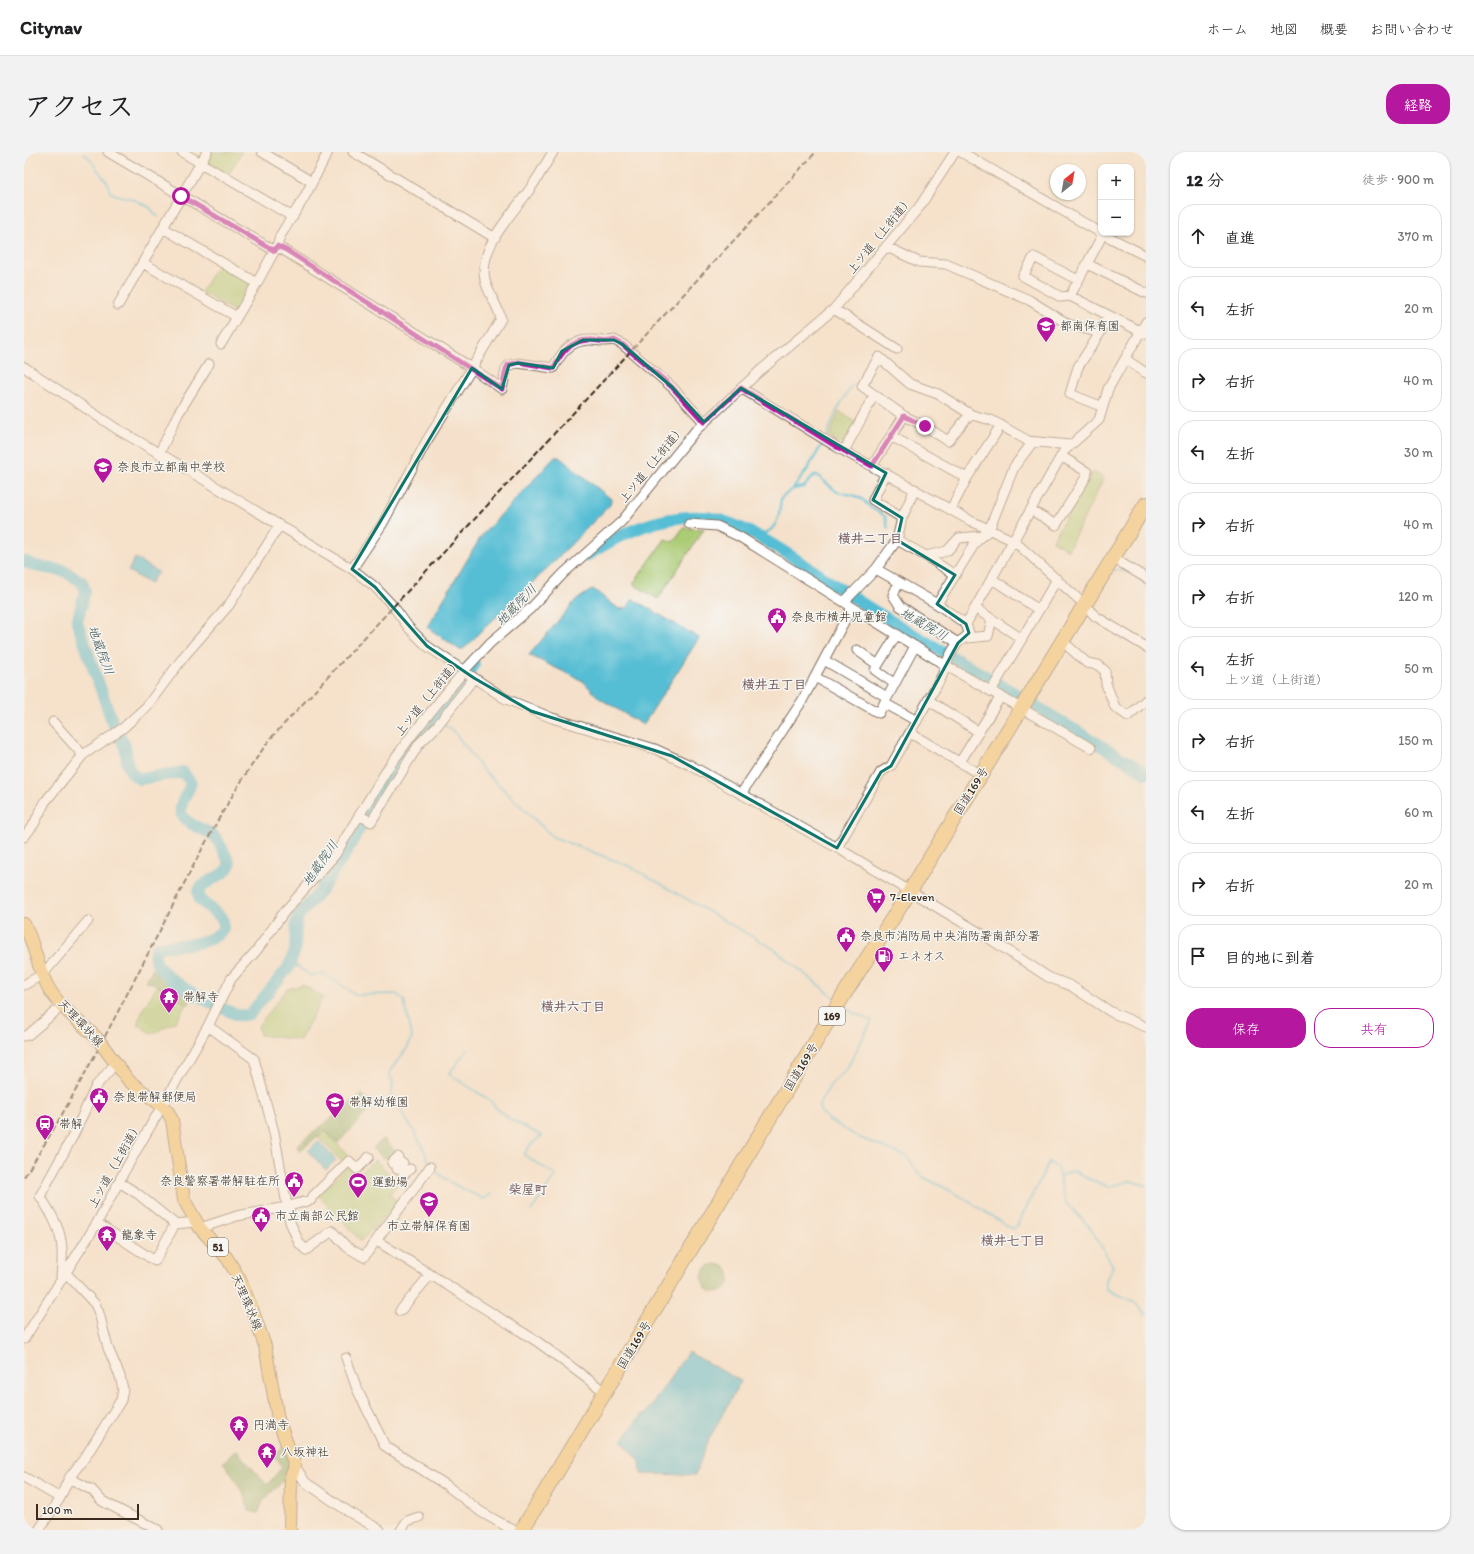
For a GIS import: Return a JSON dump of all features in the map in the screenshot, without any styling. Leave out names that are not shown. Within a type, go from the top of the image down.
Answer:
[{"type":"highway","name":"国道169号","points":[[522,1530],[840,1003],[982,775],[1146,504]]},
{"type":"main road","name":"天理環状線","points":[[24,924],[31,936],[49,988],[63,1005],[97,1038],[115,1064],[136,1088],[168,1112],[172,1120],[184,1200],[198,1225],[227,1258],[239,1278],[252,1309],[265,1346],[278,1419],[295,1466]]},
{"type":"main road","points":[[290,1530],[291,1477],[295,1466]]},
{"type":"street","points":[[108,152],[181,196],[276,249],[472,368],[502,389],[508,365],[518,362],[553,368],[562,351],[570,345],[583,340],[607,342],[614,340],[622,344],[672,387],[704,422]]},
{"type":"street","points":[[182,152],[293,217]]},
{"type":"street","points":[[118,305],[207,152]]},
{"type":"street","points":[[262,152],[312,182]]},
{"type":"street","points":[[221,344],[257,284],[276,249],[280,236],[293,217],[328,152]]},
{"type":"street","points":[[353,152],[495,238]]},
{"type":"street","points":[[352,569],[383,523],[426,442],[501,319],[485,280],[484,265],[495,238],[532,187],[553,152]]},
{"type":"street","name":"上ツ道（上街道）","points":[[24,1339],[97,1223],[208,1026],[231,979],[257,950],[285,911],[335,855],[364,818],[401,750],[464,671],[490,643],[531,608],[564,573],[622,521],[704,422],[741,388],[834,309],[920,206],[956,152]]},
{"type":"street","points":[[961,152],[1098,231]]},
{"type":"street","points":[[163,228],[257,284]]},
{"type":"street","points":[[1070,296],[1102,236]]},
{"type":"street","points":[[1107,236],[1146,256]]},
{"type":"street","points":[[887,247],[918,262],[946,264],[1029,300],[1068,324],[1100,333]]},
{"type":"street","points":[[1078,280],[1034,257],[1023,276],[1061,297],[1070,296],[1144,333]]},
{"type":"street","points":[[144,262],[238,317]]},
{"type":"street","points":[[1087,264],[1146,293]]},
{"type":"street","points":[[834,309],[897,349]]},
{"type":"street","points":[[1103,407],[1070,394],[1078,367],[1100,333],[1108,315]]},
{"type":"street","points":[[966,624],[1061,456],[1070,445],[1099,420],[1108,389],[1125,359],[1144,333],[1146,322]]},
{"type":"street","points":[[937,604],[975,543],[989,530],[1014,467],[1032,443],[990,420],[972,415],[938,394],[910,384],[879,357],[862,386],[904,416],[925,426],[948,441],[966,419],[972,415]]},
{"type":"street","points":[[1125,359],[1146,372]]},
{"type":"street","points":[[161,450],[178,414],[209,364]]},
{"type":"street","points":[[24,367],[117,429],[352,569],[375,587],[393,606],[409,628],[427,646],[504,698],[531,711],[655,749],[690,765],[838,848],[987,937],[1048,977],[1071,986],[1111,1012],[1146,1027]]},
{"type":"street","points":[[741,388],[844,451],[951,510],[1014,541],[1057,579],[1095,616],[1146,647]]},
{"type":"street","points":[[844,451],[874,395]]},
{"type":"street","points":[[872,466],[904,416]]},
{"type":"street","points":[[951,510],[967,478],[1000,425]]},
{"type":"street","points":[[891,436],[967,478]]},
{"type":"street","points":[[1027,441],[1070,445]]},
{"type":"street","points":[[1031,510],[1056,524],[1086,477],[1087,472],[1061,456]]},
{"type":"street","points":[[886,473],[873,500],[902,518]]},
{"type":"street","points":[[849,596],[876,569],[897,540],[902,518],[915,490]]},
{"type":"street","points":[[689,524],[717,526],[740,537],[849,596],[852,607],[802,701],[741,794]]},
{"type":"street","points":[[24,836],[34,824],[45,802],[82,755],[110,735],[123,728],[140,714],[185,655],[230,605],[279,526]]},
{"type":"street","points":[[926,556],[947,551],[960,538],[982,536]]},
{"type":"street","points":[[897,540],[926,556],[955,575]]},
{"type":"street","points":[[1113,558],[1145,575]]},
{"type":"street","points":[[838,848],[881,772],[891,766],[942,676],[949,659],[969,633],[966,624],[937,604],[876,569]]},
{"type":"street","points":[[992,579],[1039,610]]},
{"type":"street","points":[[994,685],[1057,579]]},
{"type":"street","points":[[899,582],[893,595],[900,606],[962,641],[988,636],[992,619]]},
{"type":"street","points":[[852,607],[915,646],[949,659],[994,685],[1001,696],[1091,748]]},
{"type":"street","points":[[975,608],[1022,639]]},
{"type":"street","points":[[895,684],[875,670],[897,634]]},
{"type":"street","points":[[1062,641],[1087,663],[1098,665],[1105,671],[1106,684],[1115,707],[1128,716],[1146,700]]},
{"type":"street","points":[[815,677],[879,713],[915,646]]},
{"type":"street","points":[[857,650],[878,665]]},
{"type":"street","points":[[824,660],[917,721]]},
{"type":"street","points":[[364,818],[371,822],[418,744],[440,723],[474,678]]},
{"type":"street","points":[[960,762],[1001,696]]},
{"type":"street","points":[[928,700],[979,732]]},
{"type":"street","points":[[53,722],[82,755]]},
{"type":"street","points":[[910,733],[982,775]]},
{"type":"street","points":[[24,985],[43,974],[88,921]]},
{"type":"street","points":[[24,1036],[28,1035],[63,1005]]},
{"type":"street","points":[[208,1026],[254,1059],[274,1132],[286,1207],[295,1235],[306,1250],[332,1232],[347,1247],[364,1257],[430,1167]]},
{"type":"street","points":[[39,1530],[60,1498],[69,1478],[86,1456],[121,1400],[123,1389],[120,1376],[108,1348],[99,1313],[95,1304],[63,1275],[62,1240],[58,1226],[40,1196],[74,1134],[96,1086],[115,1064]]},
{"type":"street","points":[[119,1182],[138,1194],[174,1224],[198,1225],[286,1207],[312,1198],[349,1161],[357,1169],[370,1158]]},
{"type":"street","points":[[97,1223],[155,1261],[174,1224]]},
{"type":"street","points":[[377,1241],[538,1342],[605,1392]]},
{"type":"street","points":[[400,1311],[430,1275]]},
{"type":"street","points":[[346,1358],[357,1389],[385,1446],[446,1485],[481,1512],[513,1530]]},
{"type":"street","points":[[295,1466],[305,1482],[349,1512],[380,1530]]},
{"type":"street","points":[[24,1477],[60,1498]]},
{"type":"street","points":[[69,1478],[92,1490],[102,1501],[158,1530]]},
{"type":"street","points":[[401,1530],[407,1521],[419,1517]]},
{"type":"highlighted area","points":[[583,340],[614,340],[622,344],[672,387],[704,422],[741,388],[886,473],[873,500],[902,518],[897,540],[955,575],[937,604],[966,624],[969,633],[958,643],[891,766],[881,772],[837,848],[672,756],[531,711],[474,678],[427,646],[375,587],[352,569],[472,368],[502,389],[509,365],[518,363],[553,368],[562,351]]},
{"type":"green space","points":[[211,152],[242,152],[228,175],[208,163],[207,159]]},
{"type":"green space","points":[[218,264],[250,283],[252,287],[238,310],[234,311],[201,292]]},
{"type":"green space","points":[[839,411],[856,423],[847,442],[840,443],[829,436]]},
{"type":"green space","points":[[1093,472],[1104,478],[1068,550],[1052,541]]},
{"type":"green space","points":[[683,528],[704,529],[658,599],[633,584],[665,539],[673,542]]},
{"type":"green space","points":[[154,967],[164,979],[193,998],[188,1005],[153,983],[145,982]]},
{"type":"green space","points":[[158,985],[187,1003],[176,1021],[152,1034],[137,1024],[144,1007]]},
{"type":"green space","points":[[303,985],[323,997],[300,1040],[260,1035],[258,1026],[287,989]]},
{"type":"green space","points":[[362,1094],[373,1105],[338,1143],[325,1130],[299,1152],[297,1145]]},
{"type":"green space","points":[[325,1131],[349,1156],[342,1162],[318,1137]]},
{"type":"green space","points":[[383,1138],[399,1155],[391,1163],[386,1157],[384,1159],[373,1148]]},
{"type":"green space","name":"運動場","points":[[375,1160],[399,1183],[389,1194],[398,1202],[361,1241],[318,1195],[349,1165],[360,1173]]},
{"type":"green space","points":[[716,1264],[726,1268],[730,1278],[726,1288],[716,1292],[706,1288],[702,1278],[706,1268]]},
{"type":"green space","points":[[283,1447],[291,1463],[287,1477],[263,1501],[258,1513],[249,1511],[242,1491],[223,1462],[236,1450],[267,1485],[282,1467],[278,1460],[273,1457]]},
{"type":"water","points":[[555,457],[559,457],[611,499],[610,505],[469,644],[460,650],[427,627],[482,535]]},
{"type":"water","points":[[135,558],[158,572],[150,584],[128,571]]},
{"type":"water","points":[[593,589],[619,609],[627,608],[633,599],[699,638],[643,725],[599,698],[583,681],[529,655],[575,601]]},
{"type":"water","points":[[318,1141],[336,1160],[326,1170],[308,1151]]},
{"type":"water","points":[[688,1352],[741,1381],[709,1439],[695,1475],[641,1474],[640,1461],[622,1441],[641,1415],[646,1413]]},
{"type":"waterway","points":[[84,154],[107,182],[110,192],[133,199],[149,207],[158,217]]},
{"type":"waterway","points":[[826,437],[836,412],[852,385]]},
{"type":"waterway","points":[[793,489],[807,470],[824,441]]},
{"type":"waterway","points":[[759,537],[771,530],[777,522],[781,498],[793,489],[804,487],[814,475],[818,476],[837,492],[853,495],[863,500],[871,508],[885,516],[888,529]]},
{"type":"waterway","name":"地蔵院川","points":[[586,556],[627,533],[657,522],[688,517],[704,517],[723,521],[765,540],[921,639],[1016,694]]},
{"type":"waterway","name":"地蔵院川","points":[[24,561],[35,566],[64,571],[82,582],[85,591],[77,622],[113,724],[125,747],[129,769],[140,779],[183,772],[191,783],[181,805],[181,812],[183,816],[194,826],[215,837],[230,864],[223,873],[200,888],[198,893],[200,900],[223,919],[223,929],[217,935],[202,942],[158,947],[155,956],[158,965],[178,984],[205,1000],[238,1015],[250,1014],[288,968],[295,950],[296,925],[299,915],[318,894],[342,859],[399,760],[464,680],[474,664]]},
{"type":"waterway","points":[[1113,570],[1128,572]]},
{"type":"waterway","points":[[1139,578],[1146,586]]},
{"type":"waterway","name":"地蔵院川","points":[[1032,704],[1146,773]]},
{"type":"waterway","name":"地蔵院川","points":[[433,717],[438,721]]},
{"type":"waterway","points":[[442,723],[455,733],[482,769],[553,837],[629,866],[774,949],[836,999]]},
{"type":"waterway","points":[[291,962],[311,976],[321,973],[348,989],[355,995],[396,994],[404,1000],[412,1037],[411,1042],[389,1074],[393,1082],[391,1097],[414,1132],[430,1164],[435,1170],[447,1180],[484,1199],[491,1194]]},
{"type":"waterway","points":[[844,1006],[851,1012],[872,1021],[846,1070],[831,1084],[819,1104],[820,1111],[829,1120],[858,1137],[908,1157],[917,1172],[923,1177],[957,1194],[1012,1229],[1017,1226],[1049,1162],[1057,1168],[1066,1203],[1089,1226],[1113,1266],[1106,1280],[1106,1289],[1133,1301],[1146,1314]]},
{"type":"waterway","points":[[467,1050],[449,1074],[491,1101],[496,1108],[511,1120],[542,1136],[530,1145],[524,1155],[556,1175],[531,1211]]},
{"type":"waterway","points":[[1059,1176],[1075,1171],[1082,1176],[1109,1187],[1129,1181],[1146,1185]]},
{"type":"railway","points":[[24,1177],[81,1080],[216,824],[242,780],[271,738],[816,152]]},
{"type":"place","name":"都南保育園","points":[[1046,343]]},
{"type":"place","name":"奈良市立都南中学校","points":[[103,484]]},
{"type":"place","name":"奈良市横井児童館","points":[[777,634]]},
{"type":"place","name":"7-Eleven","points":[[876,914]]},
{"type":"place","name":"奈良市消防局中央消防署南部分署","points":[[846,953]]},
{"type":"place","name":"エネオス","points":[[884,973]]},
{"type":"place","name":"帯解寺","points":[[169,1014]]},
{"type":"place","name":"奈良帯解郵便局","points":[[99,1114]]},
{"type":"place","name":"帯解幼稚園","points":[[335,1119]]},
{"type":"place","name":"帯解","points":[[45,1141]]},
{"type":"place","name":"奈良警察署帯解駐在所","points":[[294,1198]]},
{"type":"place","name":"運動場","points":[[358,1199]]},
{"type":"place","name":"市立帯解保育園","points":[[429,1218]]},
{"type":"place","name":"市立南部公民館","points":[[261,1233]]},
{"type":"place","name":"龍象寺","points":[[107,1252]]},
{"type":"place","name":"円満寺","points":[[239,1442]]},
{"type":"place","name":"八坂神社","points":[[267,1469]]},
{"type":"district","name":"横井二丁目","points":[[870,538]]},
{"type":"district","name":"横井五丁目","points":[[774,684]]},
{"type":"district","name":"横井六丁目","points":[[573,1006]]},
{"type":"district","name":"柴屋町","points":[[528,1189]]},
{"type":"district","name":"横井七丁目","points":[[1013,1240]]},
{"type":"route","points":[[181,196],[275,251],[277,246],[286,250],[455,357],[502,389],[508,365],[518,362],[553,368],[562,351],[570,345],[583,340],[607,342],[614,340],[622,344],[672,387],[704,422],[741,388],[837,447],[872,466],[904,416],[925,426]]}]
